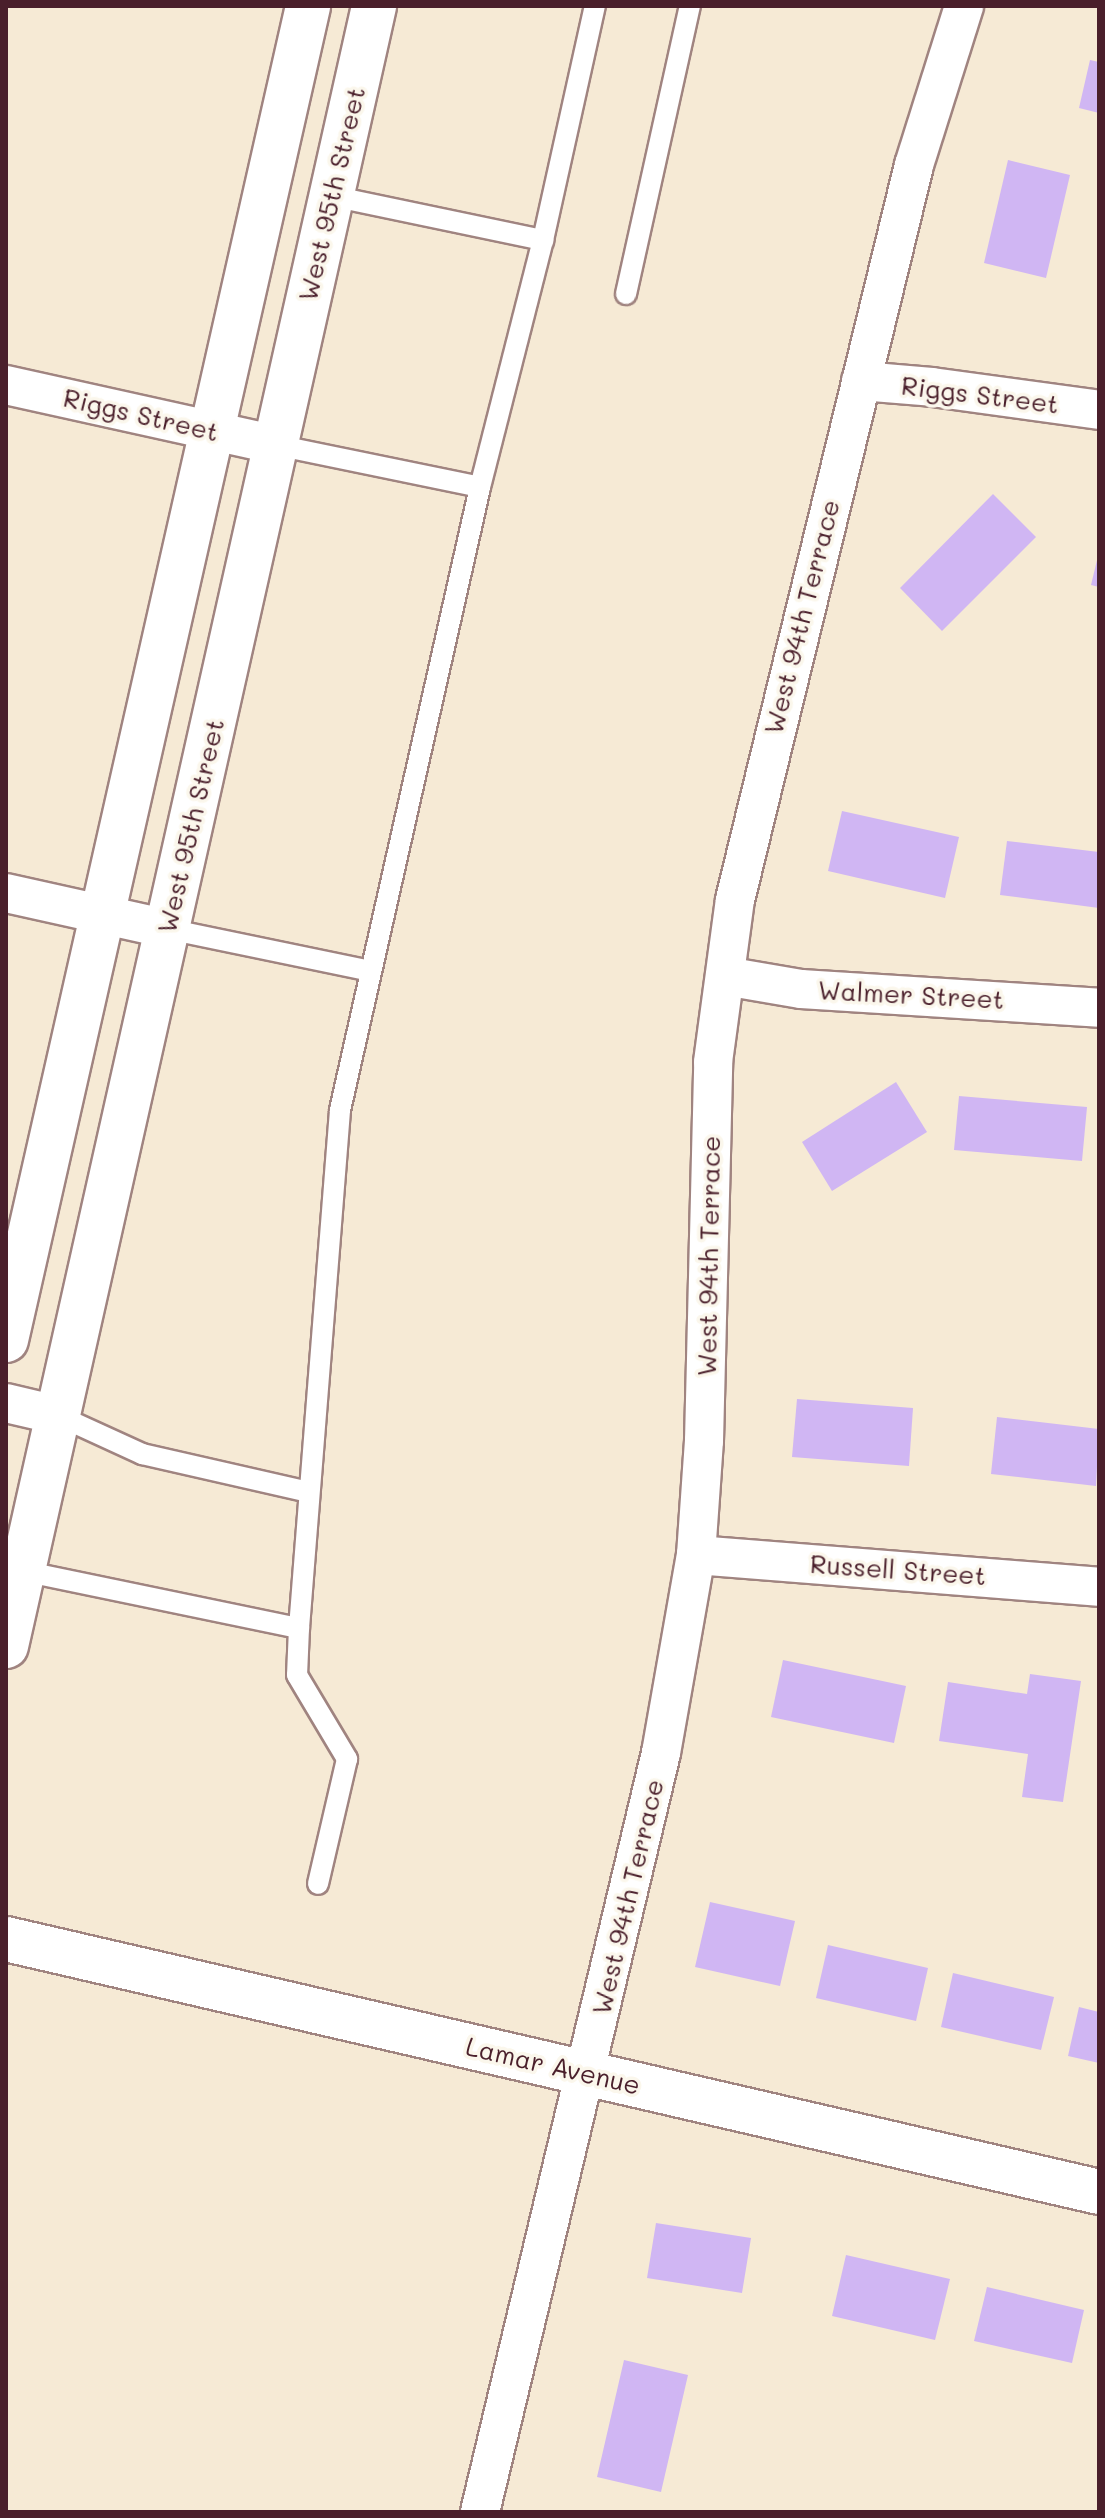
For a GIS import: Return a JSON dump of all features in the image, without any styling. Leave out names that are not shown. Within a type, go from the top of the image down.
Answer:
[{"type":"main road","points":[[6,1340],[308,6]]},
{"type":"main road","name":"West 95th Street","points":[[6,1646],[374,6]]},
{"type":"main road","name":"Lamar Avenue","points":[[6,1939],[1099,2192]]},
{"type":"street","name":"West 94th Terrace","points":[[480,2512],[587,2074],[661,1753],[696,1555],[704,1441],[713,1062],[735,900],[914,165],[964,6]]},
{"type":"street","name":"Riggs Street","points":[[861,381],[932,387],[1099,410]]},
{"type":"street","name":"Riggs Street","points":[[6,385],[276,445]]},
{"type":"street","points":[[6,893],[168,929]]},
{"type":"street","name":"Walmer Street","points":[[725,976],[801,989],[1099,1008]]},
{"type":"street","points":[[6,1403],[57,1415]]},
{"type":"street","name":"Russell Street","points":[[696,1555],[1099,1587]]},
{"type":"lane","points":[[318,1884],[347,1759],[297,1675],[340,1110],[480,487],[543,240],[595,6]]},
{"type":"lane","points":[[626,294],[690,6]]},
{"type":"lane","points":[[332,196],[543,240]]},
{"type":"lane","points":[[276,445],[480,487]]},
{"type":"lane","points":[[168,929],[371,971]]},
{"type":"lane","points":[[57,1415],[142,1454],[309,1492]]},
{"type":"lane","points":[[23,1571],[299,1628]]},
{"type":"building","points":[[1090,60],[1099,62],[1099,113],[1079,108]]},
{"type":"building","points":[[1008,160],[1070,175],[1046,278],[984,263]]},
{"type":"building","points":[[993,494],[1036,537],[942,631],[900,588]]},
{"type":"building","points":[[1099,556],[1099,587],[1091,585]]},
{"type":"building","points":[[842,811],[959,837],[945,898],[828,871]]},
{"type":"building","points":[[1007,841],[1099,852],[1099,908],[1000,895]]},
{"type":"building","points":[[896,1082],[927,1132],[832,1191],[802,1142]]},
{"type":"building","points":[[959,1096],[1087,1107],[1082,1161],[954,1150]]},
{"type":"building","points":[[797,1399],[913,1408],[909,1466],[792,1457]]},
{"type":"building","points":[[997,1417],[1099,1429],[1096,1486],[991,1474]]},
{"type":"building","points":[[783,1660],[906,1686],[894,1743],[771,1717]]},
{"type":"building","points":[[1030,1674],[1081,1681],[1063,1802],[1022,1797],[1028,1754],[939,1741],[948,1682],[1027,1694]]},
{"type":"building","points":[[710,1902],[795,1921],[780,1986],[695,1967]]},
{"type":"building","points":[[828,1945],[928,1968],[916,2021],[816,1998]]},
{"type":"building","points":[[953,1973],[1054,1997],[1041,2050],[941,2027]]},
{"type":"building","points":[[1079,2007],[1099,2012],[1099,2063],[1068,2056]]},
{"type":"building","points":[[656,2223],[751,2238],[742,2293],[647,2278]]},
{"type":"building","points":[[846,2255],[950,2279],[935,2340],[832,2316]]},
{"type":"building","points":[[987,2287],[1084,2310],[1072,2363],[974,2341]]},
{"type":"building","points":[[624,2360],[688,2375],[661,2492],[597,2477]]}]
